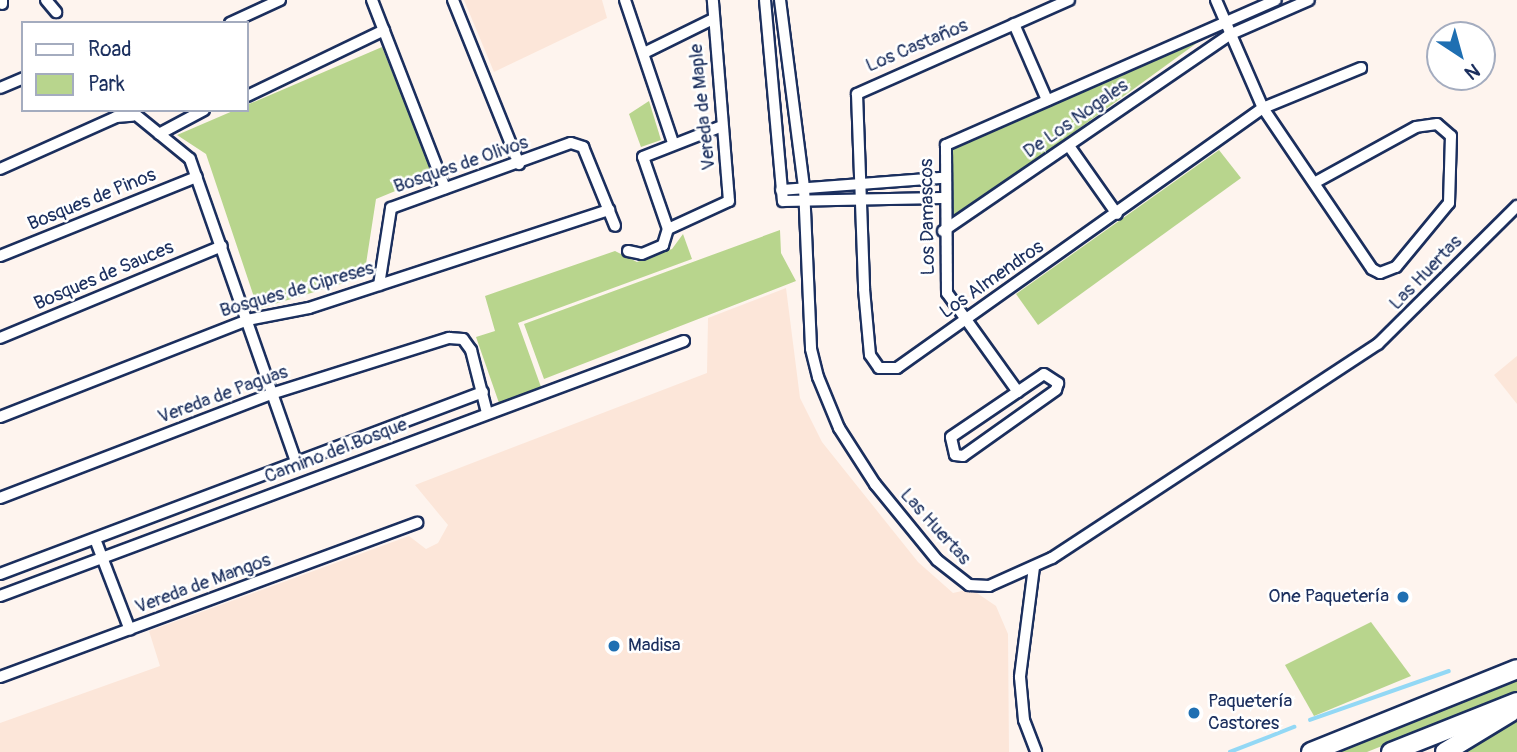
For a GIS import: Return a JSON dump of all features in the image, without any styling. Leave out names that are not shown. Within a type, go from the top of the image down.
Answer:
[{"type":"main road","points":[[1311,752],[1517,668]]},
{"type":"main road","points":[[1391,752],[1517,704]]},
{"type":"main road","points":[[1445,752],[1517,704]]},
{"type":"street","points":[[46,0],[56,12]]},
{"type":"street","points":[[234,21],[280,0]]},
{"type":"street","points":[[372,0],[445,188]]},
{"type":"street","points":[[453,0],[519,164]]},
{"type":"street","points":[[625,0],[673,143]]},
{"type":"street","name":"Vereda de Maple","points":[[668,229],[724,208],[730,192],[712,20],[713,0]]},
{"type":"street","points":[[765,0],[781,190],[786,204],[943,198]]},
{"type":"street","name":"Las Huertas","points":[[780,0],[806,204],[811,349],[828,405],[849,446],[954,578],[989,586],[1034,566],[1378,344],[1517,206]]},
{"type":"street","name":"Los Castaños","points":[[857,94],[1069,0]]},
{"type":"street","points":[[1216,0],[1263,108],[1316,182],[1366,261],[1387,272],[1449,203],[1451,135],[1437,124],[1416,127],[1316,182]]},
{"type":"street","name":"De Los Nogales","points":[[946,145],[1276,0]]},
{"type":"street","name":"De Los Nogales","points":[[943,232],[1229,35],[1309,0]]},
{"type":"street","points":[[644,54],[712,20]]},
{"type":"street","points":[[1014,24],[1047,100]]},
{"type":"street","points":[[248,96],[384,30]]},
{"type":"street","name":"Los Almendros","points":[[857,94],[860,202],[874,363],[898,368],[1263,108],[1361,68]]},
{"type":"street","points":[[0,88],[21,79]]},
{"type":"street","points":[[159,134],[200,112]]},
{"type":"street","points":[[0,169],[114,113],[131,113],[183,151],[197,177],[296,462]]},
{"type":"street","points":[[628,251],[642,254],[663,245],[668,229],[642,162],[646,154],[722,126]]},
{"type":"street","name":"Bosques de Olivos","points":[[379,285],[391,208],[577,144],[609,210]]},
{"type":"street","name":"Los Damascos","points":[[946,145],[942,178],[947,293],[963,321],[1018,392]]},
{"type":"street","points":[[1069,146],[1117,214]]},
{"type":"street","name":"Bosques de Pinos","points":[[0,256],[197,177]]},
{"type":"street","points":[[781,190],[942,178]]},
{"type":"street","points":[[609,210],[615,226]]},
{"type":"street","name":"Bosques de Cipreses","points":[[0,417],[247,320],[379,285],[609,210]]},
{"type":"street","name":"Bosques de Sauces","points":[[0,338],[222,246]]},
{"type":"street","name":"Vereda de Paguas","points":[[0,498],[271,394],[450,338],[463,339],[483,392]]},
{"type":"street","name":"Camino del Bosque","points":[[0,596],[684,341]]},
{"type":"street","points":[[1044,374],[1058,383],[1018,419],[963,456],[955,455],[951,437],[1018,392],[1044,374]]},
{"type":"street","points":[[483,392],[487,413]]},
{"type":"street","name":"Camino del Bosque","points":[[0,574],[483,392]]},
{"type":"street","name":"Vereda de Mangos","points":[[0,677],[417,523]]},
{"type":"street","points":[[95,539],[130,630]]},
{"type":"street","points":[[1034,566],[1020,677],[1024,720],[1036,752]]},
{"type":"shaded area","points":[[464,0],[602,0],[607,18],[494,72]]},
{"type":"shaded area","name":"Madisa","points":[[786,288],[800,398],[822,442],[918,562],[953,593],[971,589],[996,606],[1008,634],[1009,752],[0,752],[0,723],[160,666],[149,631],[409,536],[426,549],[438,543],[448,525],[415,485],[707,373],[708,318]]},
{"type":"shaded area","points":[[1517,356],[1517,404],[1494,375]]},
{"type":"green space","points":[[1201,40],[953,220],[953,147]]},
{"type":"green space","points":[[382,47],[434,175],[376,199],[364,277],[258,309],[206,154],[177,135],[231,112],[248,112],[248,105]]},
{"type":"green space","points":[[649,101],[661,140],[641,147],[629,114]]},
{"type":"green space","points":[[1219,150],[1241,178],[1038,325],[1016,294]]},
{"type":"green space","points":[[780,230],[781,253],[796,281],[544,379],[524,324]]},
{"type":"green space","points":[[683,234],[692,259],[518,323],[541,387],[499,403],[476,337],[495,331],[485,296],[615,251],[637,262],[672,249]]},
{"type":"green space","points":[[1371,622],[1411,676],[1314,716],[1285,665]]},
{"type":"green space","points":[[1517,675],[1517,692],[1367,752],[1327,752]]},
{"type":"green space","points":[[1517,718],[1517,752],[1461,752]]},
{"type":"waterway","points":[[1310,720],[1449,671]]},
{"type":"waterway","points":[[1230,752],[1294,727]]},
{"type":"place","name":"One Paquetería","points":[[1403,597]]},
{"type":"place","name":"Madisa","points":[[614,646]]},
{"type":"place","name":"Paquetería Castores","points":[[1194,713]]}]
